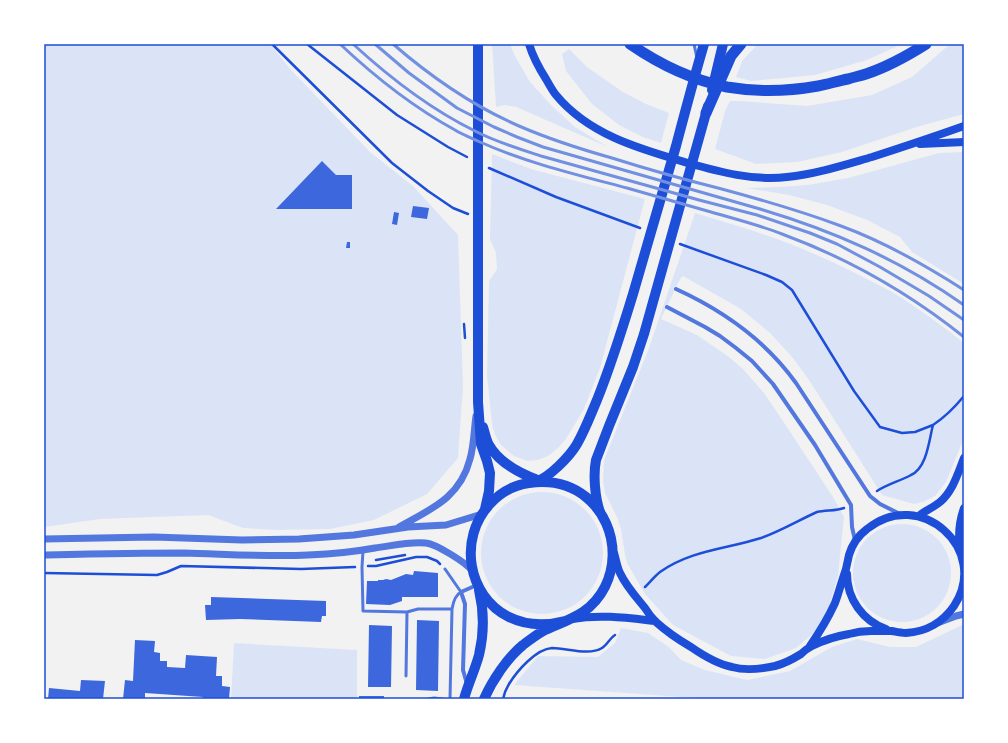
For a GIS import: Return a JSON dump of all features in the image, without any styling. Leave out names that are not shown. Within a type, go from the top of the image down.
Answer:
[{"type":"highway","points":[[630,44],[643,53],[686,75],[729,87],[748,90],[792,89],[832,83],[866,74],[894,62],[926,44]]},
{"type":"highway","points":[[706,113],[731,56],[741,44]]},
{"type":"main road","points":[[478,44],[478,402],[481,444],[488,461],[490,473],[487,503],[474,530],[471,544],[470,557],[474,574],[484,594],[500,611],[509,617],[531,624],[554,624],[582,618],[601,617],[655,621]]},
{"type":"main road","points":[[530,44],[534,58],[555,94],[578,116],[592,126],[623,142],[658,154],[726,173],[765,178],[803,175],[835,168],[910,145],[964,126]]},
{"type":"main road","points":[[482,514],[494,500],[509,489],[539,481],[551,473],[576,445],[581,435],[615,352],[676,146],[704,44]]},
{"type":"main road","points":[[600,512],[595,486],[596,460],[608,426],[631,372],[644,334],[706,113],[723,44]]},
{"type":"main road","points":[[910,145],[964,142]]},
{"type":"main road","points":[[479,418],[488,443],[498,457],[507,464],[539,481],[562,484],[580,492],[594,504],[605,520],[609,529],[620,572],[633,594],[655,621],[676,638],[706,657],[721,664],[738,668],[754,669],[776,666],[796,657],[810,646],[825,623],[847,566]]},
{"type":"main road","points":[[919,516],[938,504],[947,495],[964,458]]},
{"type":"main road","points":[[961,556],[959,529],[964,508]]},
{"type":"main road","points":[[902,515],[919,516],[931,521],[944,530],[953,539],[963,563],[964,572],[962,588],[957,602],[948,614],[936,624],[925,629],[905,633],[893,631],[873,623],[857,608],[851,596],[846,579],[849,555],[856,542],[865,531],[878,521],[902,515]]},
{"type":"main road","points":[[484,699],[498,674],[521,646],[543,631],[575,617],[588,608],[598,597],[608,580],[613,559],[613,549]]},
{"type":"main road","points":[[464,699],[478,656],[481,638],[482,614],[478,584]]},
{"type":"main road","points":[[810,646],[848,634],[868,631],[893,631]]},
{"type":"street","points":[[676,289],[700,300],[730,320],[754,337],[770,352],[796,383],[870,496],[880,504],[902,515]]},
{"type":"street","points":[[667,307],[720,336],[756,365],[773,384],[815,445],[851,505],[852,527],[856,542]]},
{"type":"street","points":[[395,529],[434,507],[449,496],[459,483],[468,466],[478,402]]},
{"type":"street","points":[[44,539],[154,537],[270,540],[335,537],[413,527],[446,525],[482,514]]},
{"type":"street","points":[[44,555],[167,553],[282,556],[327,554],[418,542],[436,546],[461,561],[471,569],[474,574]]},
{"type":"street","points":[[468,686],[464,678],[465,604],[461,592],[478,584]]},
{"type":"street","points":[[936,624],[964,614]]},
{"type":"lane","points":[[694,44],[698,65]]},
{"type":"lane","points":[[364,550],[362,567],[363,611],[407,612],[418,608],[452,609]]},
{"type":"lane","points":[[445,569],[461,592],[455,597],[452,609],[450,699]]},
{"type":"lane","points":[[406,676],[407,612]]},
{"type":"lane","points":[[428,699],[443,699]]},
{"type":"path","points":[[272,44],[392,163],[453,208],[478,219]]},
{"type":"path","points":[[308,44],[397,115],[448,147],[468,157]]},
{"type":"path","points":[[488,167],[556,197],[645,230]]},
{"type":"path","points":[[674,241],[782,282],[792,290],[854,390],[880,428],[902,433],[915,432],[939,421],[964,396]]},
{"type":"path","points":[[464,324],[465,338]]},
{"type":"path","points":[[884,487],[913,475],[919,469],[927,450],[933,425]]},
{"type":"path","points":[[645,587],[659,573],[689,556],[708,550],[761,538],[817,512],[834,510]]},
{"type":"path","points":[[376,560],[406,555]]},
{"type":"path","points":[[44,573],[157,575],[181,566],[301,569],[362,567],[376,566],[416,557],[427,557],[437,561],[445,569]]},
{"type":"path","points":[[503,699],[511,680],[539,652],[552,648],[585,652],[596,651],[603,648],[615,635]]},
{"type":"shaded area","points":[[44,44],[270,44],[291,70],[370,152],[413,186],[458,235],[463,386],[458,458],[427,494],[374,520],[330,529],[277,530],[243,528],[208,515],[100,519],[44,527]]},
{"type":"shaded area","points":[[492,44],[510,44],[530,82],[552,106],[575,127],[608,147],[516,107],[505,105],[496,107]]},
{"type":"shaded area","points":[[758,44],[902,44],[867,60],[815,75],[751,81],[736,77],[742,61]]},
{"type":"shaded area","points":[[950,44],[964,44],[964,114],[920,126],[842,152],[797,162],[756,164],[715,149],[725,111],[730,101],[807,106],[872,95],[912,77]]},
{"type":"shaded area","points":[[569,49],[587,67],[623,92],[646,104],[669,113],[661,143],[643,137],[619,125],[592,104],[566,71],[562,54]]},
{"type":"shaded area","points":[[964,152],[964,284],[912,252],[900,237],[867,220],[827,205],[789,195],[746,188],[808,185],[848,178],[939,153]]},
{"type":"shaded area","points":[[492,154],[531,169],[645,199],[600,368],[584,409],[566,439],[558,448],[548,456],[538,460],[528,461],[514,456],[501,445],[493,429],[487,375],[489,281],[497,269],[496,253],[490,239]]},
{"type":"shaded area","points":[[695,213],[778,239],[849,270],[892,292],[929,316],[964,343],[964,438],[946,482],[935,496],[923,502],[914,504],[882,495],[811,383],[793,358],[770,333],[741,309],[683,276],[680,279],[661,319],[697,335],[729,357],[743,369],[764,393],[833,497],[844,517],[838,576],[829,606],[815,632],[796,648],[765,659],[731,656],[673,625],[645,594],[627,563],[621,529],[617,517],[605,493],[603,481],[604,460],[649,348]]},
{"type":"shaded area","points":[[542,492],[565,496],[576,502],[585,510],[593,519],[599,530],[603,553],[599,576],[593,587],[585,596],[576,604],[565,610],[542,614],[519,610],[508,604],[499,596],[491,587],[485,576],[481,553],[485,530],[491,519],[499,510],[508,502],[519,496]]},
{"type":"shaded area","points":[[902,524],[921,528],[936,539],[947,554],[951,573],[947,592],[936,607],[921,618],[902,622],[883,618],[868,607],[857,592],[853,573],[857,554],[868,539],[883,528]]},
{"type":"shaded area","points":[[964,624],[964,699],[709,699],[514,685],[538,656],[598,657],[615,643],[621,628],[648,633],[669,647],[681,660],[705,670],[747,680],[790,671],[832,647],[857,639],[890,647],[916,647]]},
{"type":"shaded area","points":[[234,643],[357,650],[357,699],[231,699]]},
{"type":"building","points":[[322,161],[336,175],[352,175],[352,209],[276,209]]},
{"type":"building","points":[[413,206],[429,208],[427,219],[411,217]]},
{"type":"building","points":[[394,212],[399,213],[397,225],[392,224]]},
{"type":"building","points":[[347,242],[350,242],[350,248],[346,248]]},
{"type":"building","points":[[414,571],[438,573],[438,597],[402,597],[402,601],[390,605],[366,604],[367,581],[386,579],[391,580],[406,574],[413,575]]},
{"type":"building","points":[[211,597],[326,601],[326,616],[322,616],[321,622],[240,619],[206,620],[205,605],[211,605]]},
{"type":"building","points":[[417,620],[439,621],[438,691],[416,690]]},
{"type":"building","points":[[369,625],[392,626],[391,687],[368,687]]},
{"type":"building","points":[[135,640],[155,641],[154,652],[160,653],[160,661],[167,661],[167,667],[185,668],[186,655],[217,657],[216,676],[222,676],[222,686],[230,687],[229,699],[203,699],[203,697],[145,693],[145,699],[123,699],[125,680],[133,681]]},
{"type":"building","points":[[81,680],[105,681],[103,699],[48,699],[49,688],[80,691]]},
{"type":"building","points":[[359,696],[384,696],[384,699],[359,699]]},
{"type":"railway","points":[[340,44],[381,80],[409,101],[424,112],[464,135],[534,162],[747,222],[806,244],[830,254],[877,278],[922,306],[964,337]]},
{"type":"railway","points":[[353,44],[381,69],[426,103],[483,135],[541,156],[757,215],[810,233],[837,244],[880,267],[929,296],[964,320]]},
{"type":"railway","points":[[375,44],[409,73],[457,108],[494,127],[543,147],[760,209],[814,227],[866,248],[916,274],[964,305]]},
{"type":"railway","points":[[393,44],[422,68],[453,90],[485,109],[519,126],[588,151],[764,201],[841,226],[873,239],[904,255],[964,290]]}]
